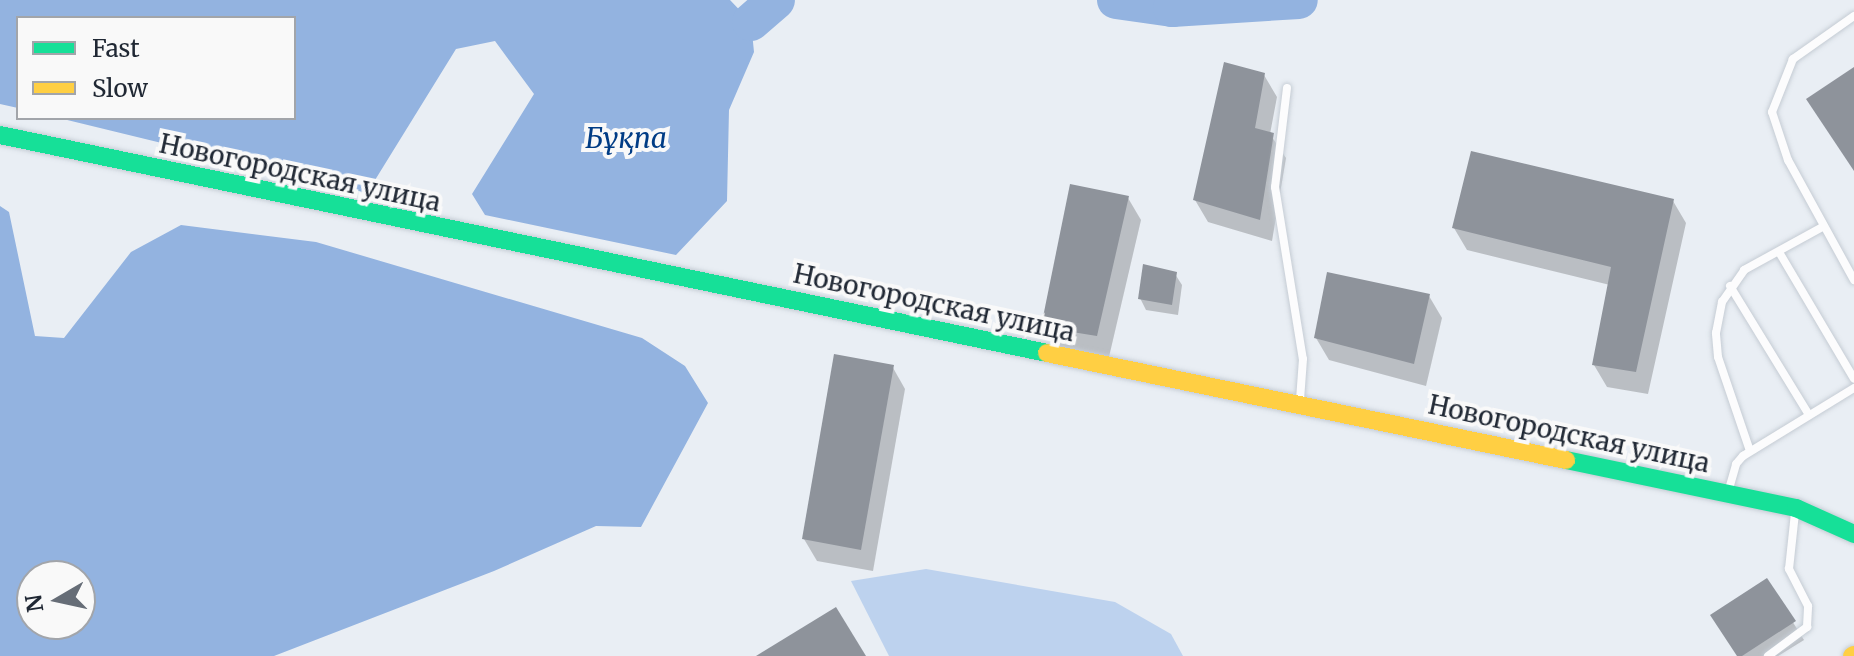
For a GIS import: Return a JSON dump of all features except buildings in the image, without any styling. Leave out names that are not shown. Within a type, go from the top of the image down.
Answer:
[{"type":"street","name":"Новогородская улица","points":[[0,135],[1796,508],[1854,534]]},
{"type":"lane","points":[[1854,16],[1793,59],[1772,112],[1788,160],[1854,280]]},
{"type":"lane","points":[[1287,88],[1275,187],[1303,359],[1299,405]]},
{"type":"lane","points":[[1750,451],[1718,357],[1716,333],[1722,302],[1730,286],[1744,270],[1824,226]]},
{"type":"lane","points":[[1779,252],[1854,379]]},
{"type":"lane","points":[[1730,286],[1809,415]]},
{"type":"lane","points":[[1728,494],[1736,464],[1750,451],[1854,388]]},
{"type":"lane","points":[[1768,656],[1807,627],[1808,606],[1789,569],[1796,508]]},
{"type":"shaded area","points":[[926,569],[1115,602],[1171,634],[1183,656],[889,656],[851,581]]},
{"type":"water","name":"Бұқпа","points":[[0,0],[730,0],[751,22],[754,52],[729,110],[727,201],[676,255],[485,215],[472,194],[534,94],[495,41],[456,49],[367,193],[67,120],[296,120],[296,16],[16,16],[16,108],[0,104]]},
{"type":"water","points":[[0,206],[9,212],[35,336],[64,338],[131,252],[181,225],[316,242],[642,338],[685,366],[708,403],[641,527],[596,526],[494,571],[274,656],[0,656]]},
{"type":"waterway","name":"Бұқпа","points":[[751,22],[776,0]]},
{"type":"waterway","name":"Бұқпа","points":[[1116,0],[1172,8],[1299,0]]},
{"type":"traffic: fast","points":[[0,135],[1047,353]]},
{"type":"traffic: fast","points":[[1566,460],[1796,508],[1854,534]]},
{"type":"traffic: slow","points":[[1047,353],[1566,460]]}]
